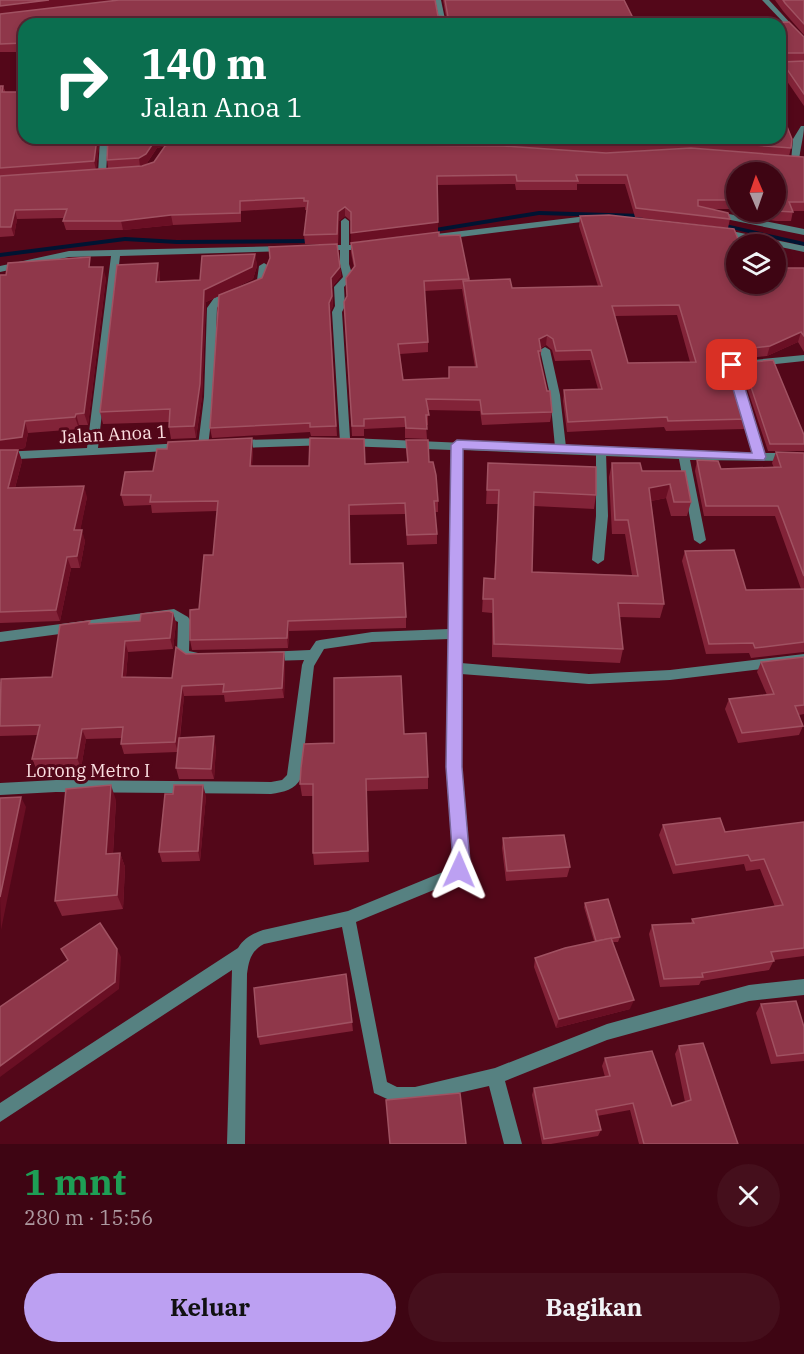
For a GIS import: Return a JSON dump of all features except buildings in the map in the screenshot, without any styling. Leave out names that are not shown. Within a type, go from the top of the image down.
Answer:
[{"type":"street","points":[[438,0],[442,18]]},
{"type":"street","points":[[765,0],[782,18]]},
{"type":"street","points":[[786,23],[804,42]]},
{"type":"street","points":[[784,160],[800,161],[797,139],[804,128]]},
{"type":"street","points":[[102,174],[104,144]]},
{"type":"street","points":[[90,175],[112,173]]},
{"type":"street","points":[[701,212],[804,232]]},
{"type":"street","points":[[417,240],[566,220],[610,219]]},
{"type":"street","points":[[345,442],[337,312],[340,306],[339,287],[348,277],[344,269],[347,246],[346,226]]},
{"type":"street","points":[[713,230],[804,249]]},
{"type":"street","points":[[315,248],[379,245]]},
{"type":"street","points":[[0,269],[69,254],[291,248]]},
{"type":"street","points":[[92,452],[116,252]]},
{"type":"street","points":[[214,445],[208,397],[213,302],[259,283],[264,266]]},
{"type":"street","points":[[546,350],[555,395],[561,450]]},
{"type":"street","points":[[760,457],[732,365],[804,358]]},
{"type":"street","name":"Jalan Anoa 1","points":[[0,456],[214,445],[345,442],[684,456],[804,457]]},
{"type":"street","points":[[0,1113],[242,954],[255,940],[348,918],[459,870],[461,862],[454,767],[457,445]]},
{"type":"street","points":[[598,560],[602,516],[601,452]]},
{"type":"street","points":[[684,456],[700,540]]},
{"type":"street","points":[[0,637],[174,614],[184,620],[183,654],[188,657],[211,657]]},
{"type":"street","points":[[255,656],[311,655],[320,645],[372,637],[456,634]]},
{"type":"street","name":"Lorong Metro I","points":[[0,789],[56,786],[199,789],[286,785],[294,778],[311,655]]},
{"type":"street","points":[[456,668],[589,679],[670,675],[804,659]]},
{"type":"street","points":[[348,918],[380,1087],[396,1095],[415,1095],[495,1076],[607,1032],[749,993],[804,987]]},
{"type":"street","points":[[236,1144],[239,974],[242,954]]},
{"type":"street","points":[[495,1076],[513,1144]]},
{"type":"waterway","points":[[429,231],[539,213],[643,216]]},
{"type":"waterway","points":[[721,225],[804,244]]},
{"type":"waterway","points":[[0,255],[125,239],[177,242],[312,241]]},
{"type":"route","points":[[459,870],[461,862],[454,767],[457,445],[684,456],[760,457],[732,365]]}]
